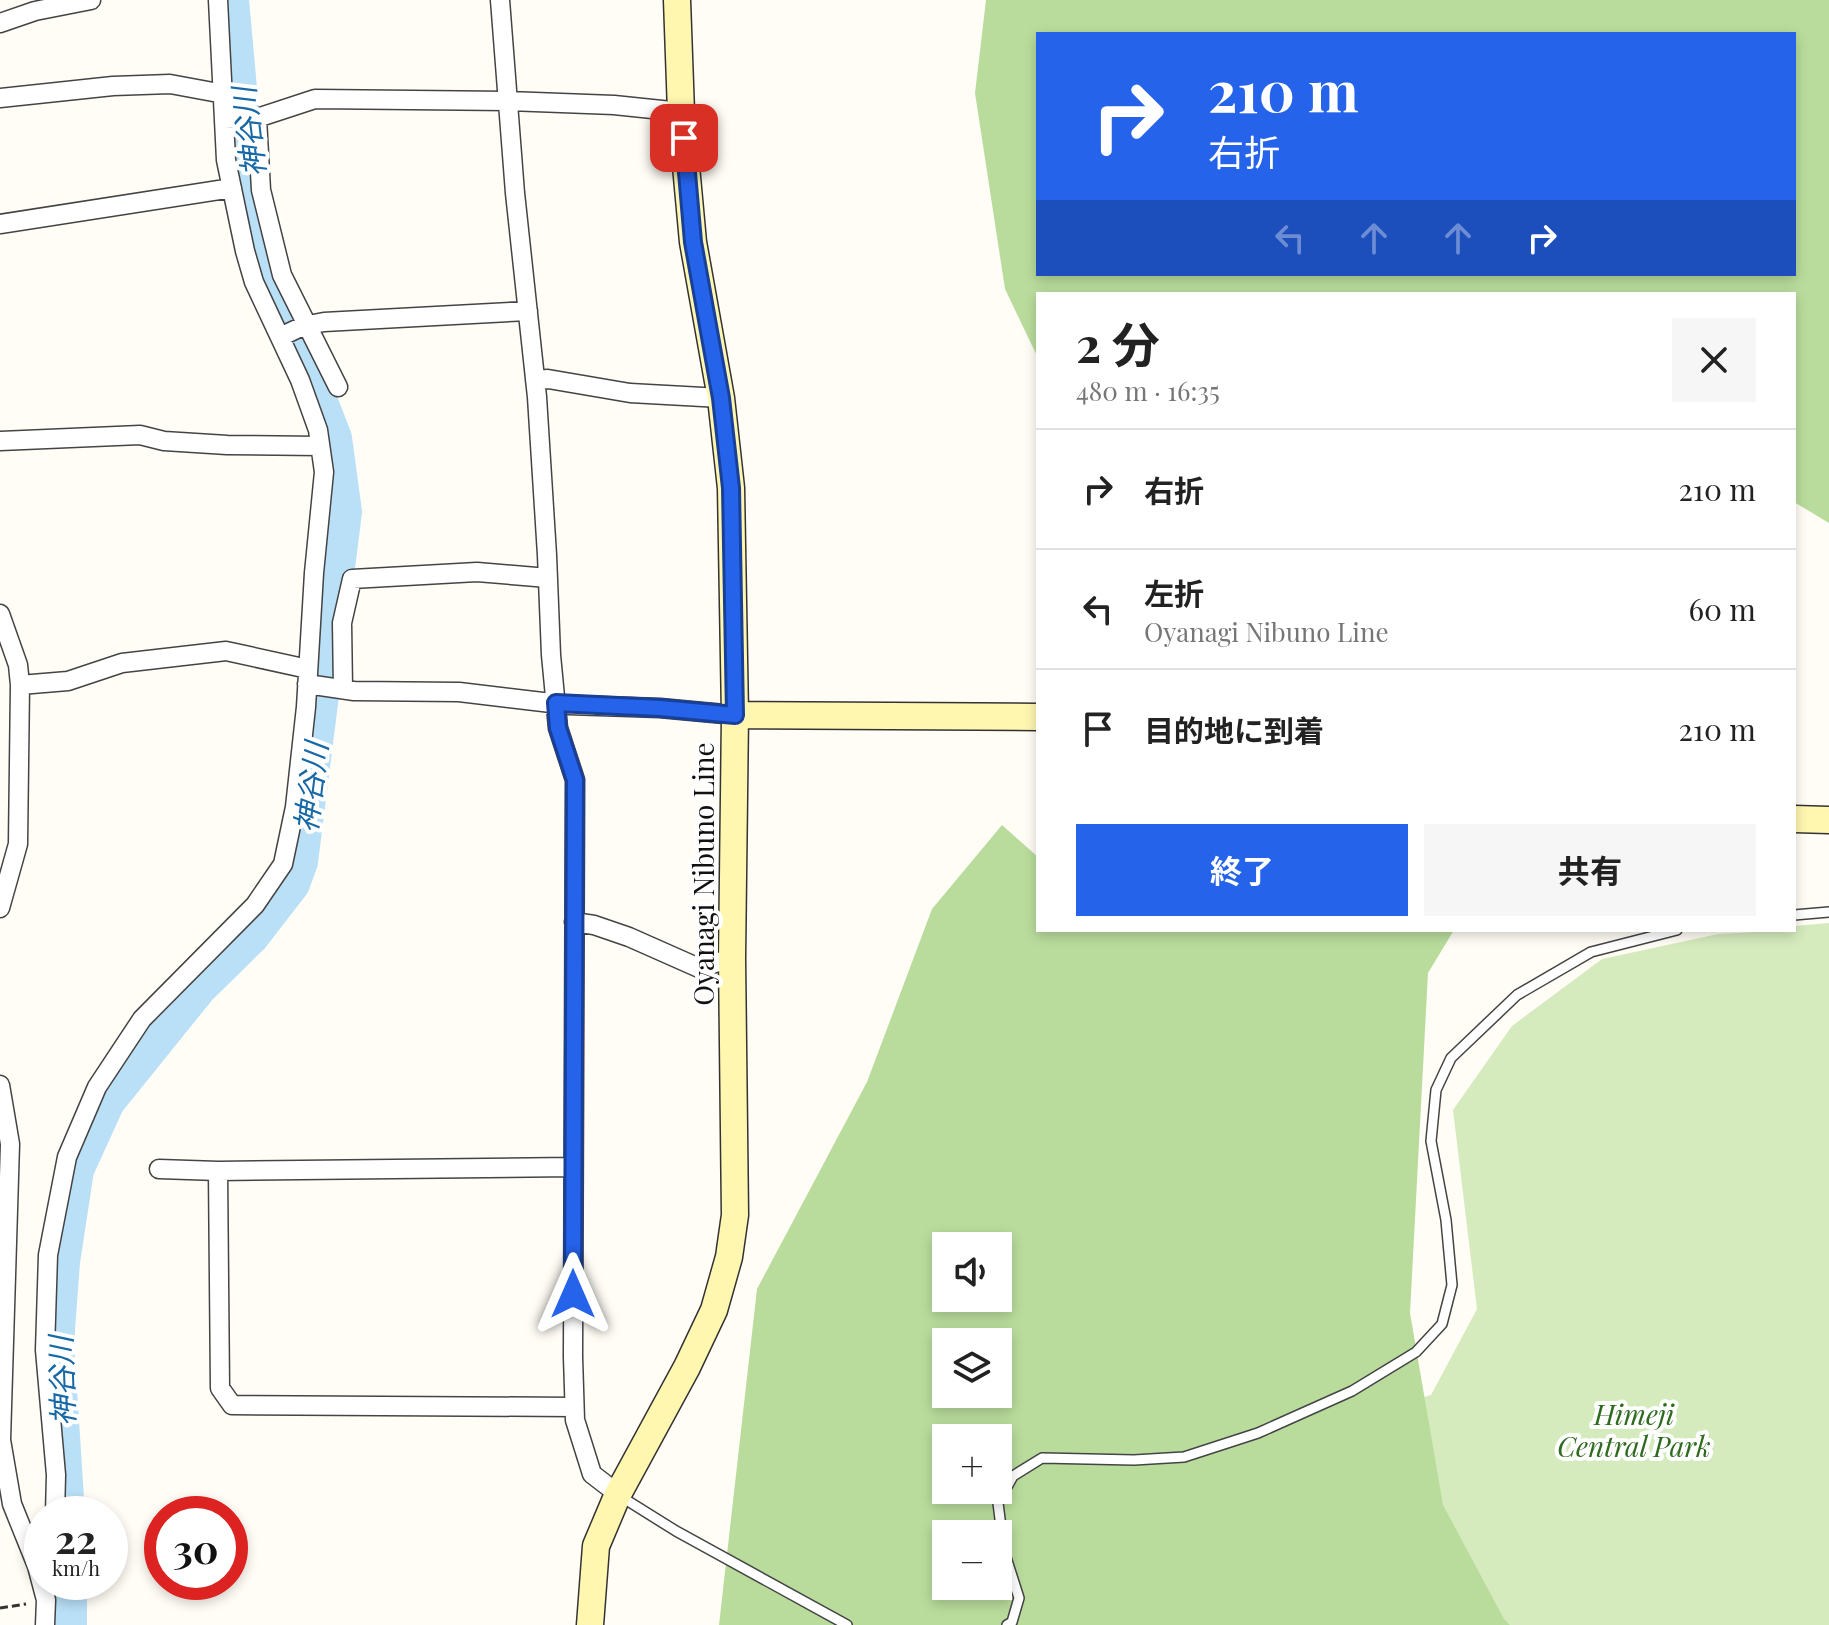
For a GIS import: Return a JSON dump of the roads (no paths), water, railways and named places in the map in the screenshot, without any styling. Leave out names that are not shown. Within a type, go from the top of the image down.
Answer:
[{"type":"main road","name":"Oyanagi Nibuno Line","points":[[590,1625],[596,1546],[618,1494],[687,1367],[714,1310],[729,1257],[735,1215],[732,958],[735,715],[731,488],[721,398],[693,242],[681,112],[677,0]]},
{"type":"main road","points":[[735,715],[1036,717]]},
{"type":"main road","points":[[1796,819],[1829,820]]},
{"type":"street","points":[[0,23],[35,11],[91,0]]},
{"type":"street","points":[[218,0],[228,118],[226,160],[254,282],[338,387]]},
{"type":"street","points":[[500,0],[535,380],[558,728],[575,780],[575,1420],[592,1474],[618,1494]]},
{"type":"street","points":[[0,98],[113,86],[170,84],[224,94]]},
{"type":"street","points":[[228,118],[254,118],[315,99],[508,101],[614,105],[681,112]]},
{"type":"street","points":[[55,1496],[45,1350],[46,1302],[48,1255],[67,1157],[97,1087],[142,1019],[255,905],[283,864],[295,807],[309,679],[314,573],[324,472],[318,430],[300,380],[282,275],[266,218],[254,118]]},
{"type":"street","points":[[0,224],[232,188]]},
{"type":"street","points":[[293,331],[324,322],[528,311]]},
{"type":"street","points":[[535,380],[548,379],[630,393],[721,398]]},
{"type":"street","points":[[0,441],[140,435],[164,441],[227,445],[320,446]]},
{"type":"street","points":[[340,688],[342,623],[352,579],[477,572],[548,578]]},
{"type":"street","points":[[0,614],[18,665],[20,685],[18,844],[0,908]]},
{"type":"street","points":[[20,685],[68,681],[122,663],[226,651],[340,688],[459,692],[556,703],[735,715]]},
{"type":"street","points":[[574,922],[629,937],[699,968],[732,958]]},
{"type":"street","points":[[0,1085],[10,1144],[1,1440],[12,1504],[24,1531]]},
{"type":"street","points":[[159,1169],[573,1167]]},
{"type":"street","points":[[218,1171],[220,1388],[232,1405],[574,1407]]},
{"type":"street","points":[[45,1625],[46,1600]]},
{"type":"lane","points":[[1796,915],[1829,912]]},
{"type":"lane","points":[[1007,1625],[1012,1622],[1019,1598],[1004,1551],[998,1503],[1013,1476],[1042,1458],[1134,1460],[1184,1457],[1258,1433],[1352,1391],[1416,1352],[1442,1324],[1452,1285],[1446,1220],[1431,1141],[1436,1090],[1451,1058],[1517,995],[1591,952],[1669,932]]},
{"type":"lane","points":[[618,1494],[676,1531],[847,1625]]},
{"type":"waterway","name":"神谷川","points":[[67,1496],[57,1343],[63,1262],[77,1170],[108,1102],[200,988],[252,937],[293,884],[301,862],[345,512],[335,438],[261,247],[244,133],[232,0]]},
{"type":"waterway","name":"神谷川","points":[[70,1600],[70,1625]]},
{"type":"park label","name":"Himeji Central Park","points":[[1634,1429]]}]
